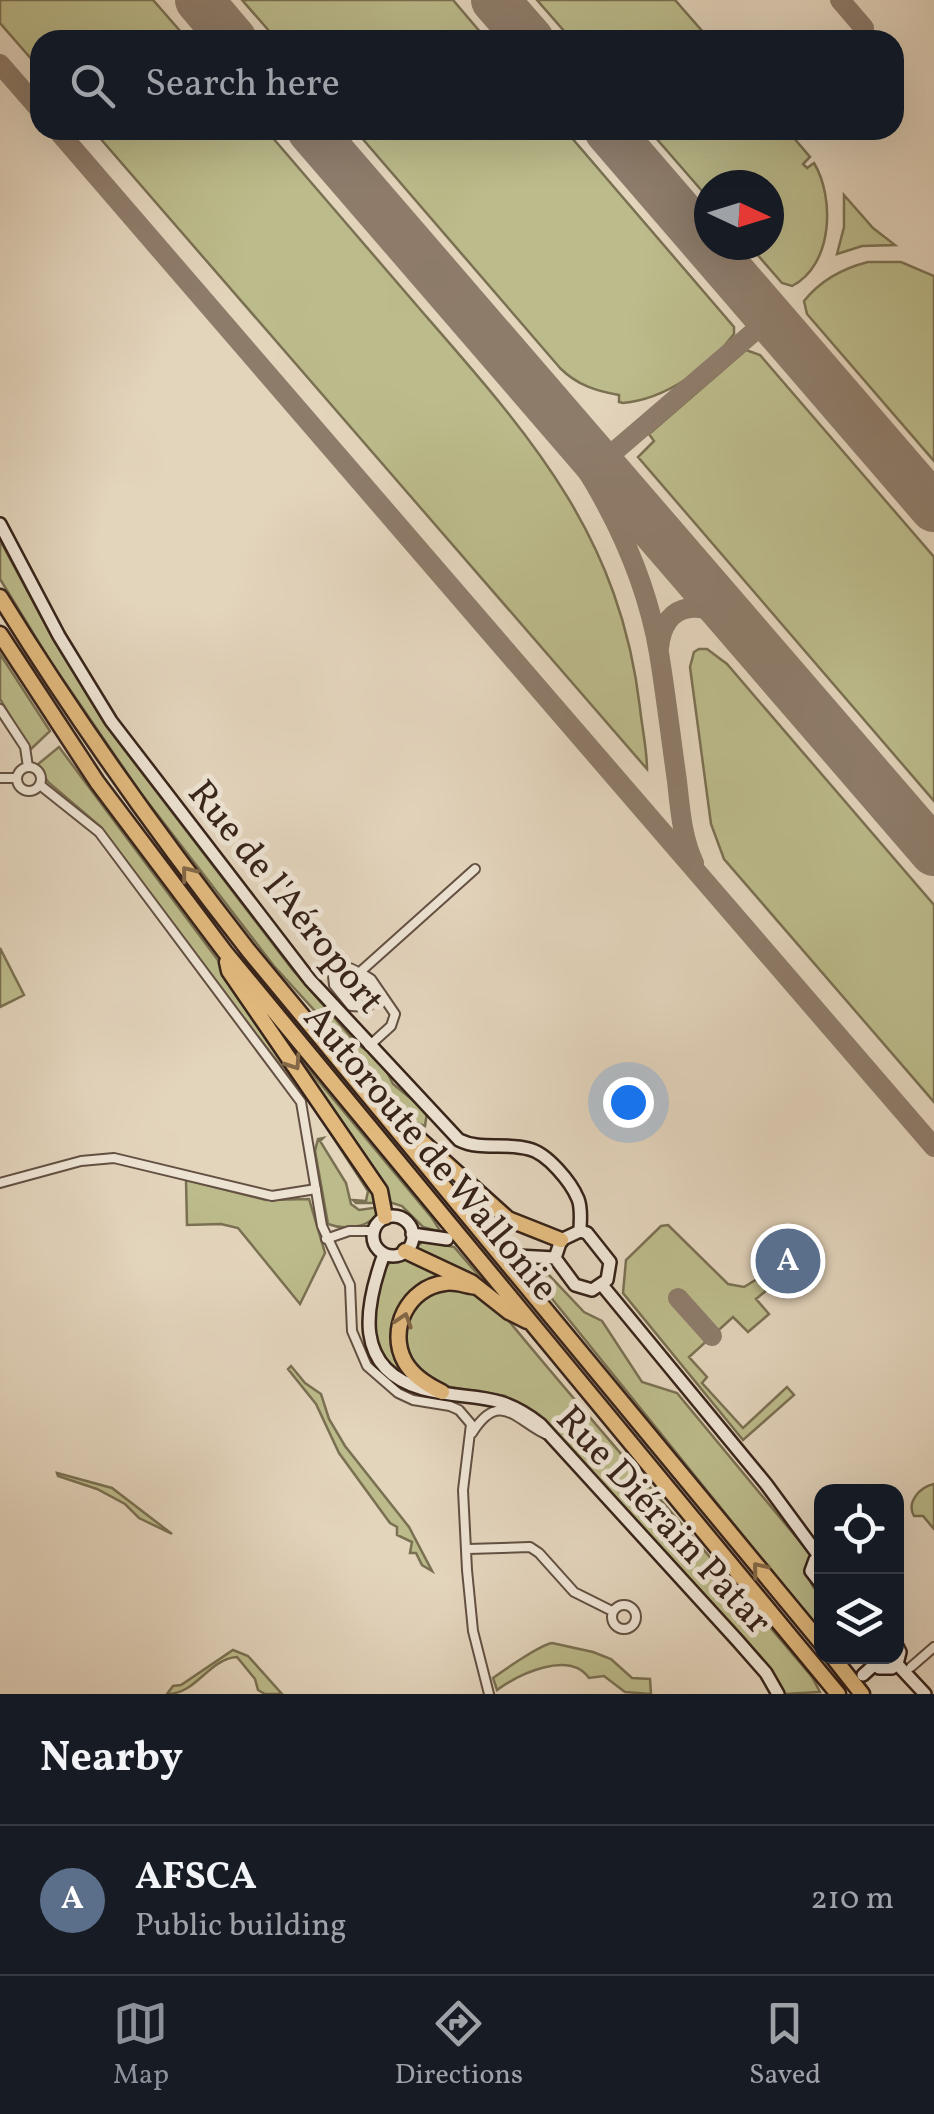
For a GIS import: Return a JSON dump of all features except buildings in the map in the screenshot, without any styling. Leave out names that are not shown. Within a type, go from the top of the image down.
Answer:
[{"type":"highway","name":"Autoroute de Wallonie","points":[[0,597],[73,713],[157,833],[378,1108],[814,1634]]},
{"type":"highway","name":"Autoroute de Wallonie","points":[[0,634],[97,782],[225,952],[838,1694]]},
{"type":"highway","points":[[225,952],[229,971],[380,1191],[384,1218]]},
{"type":"highway","points":[[378,1108],[393,1112],[508,1219],[561,1240]]},
{"type":"highway","points":[[405,1252],[477,1287],[532,1324]]},
{"type":"highway","points":[[442,1392],[415,1375],[405,1362],[398,1342],[400,1324],[408,1304],[428,1288],[449,1282],[477,1287]]},
{"type":"highway","points":[[838,1664],[862,1694]]},
{"type":"street","name":"Rue de l'Aéroport","points":[[0,524],[96,700],[297,964],[458,1140],[540,1153],[576,1194],[580,1203],[580,1231],[587,1233],[610,1262],[610,1276],[602,1285]]},
{"type":"street","points":[[0,709],[25,747],[28,767]]},
{"type":"street","points":[[40,785],[28,792],[20,787],[20,770],[28,767],[39,772],[40,785],[99,832],[301,1102],[326,1239],[350,1285],[352,1331],[367,1366],[398,1393],[459,1410],[471,1424],[463,1490],[470,1612],[489,1694]]},
{"type":"street","points":[[0,778],[17,778]]},
{"type":"street","points":[[360,972],[475,870]]},
{"type":"street","points":[[360,972],[373,992],[372,1002],[363,1008],[351,1006],[334,985],[332,976],[343,966],[360,972],[371,979],[395,1014],[391,1026],[369,1046]]},
{"type":"street","points":[[0,1183],[81,1162],[114,1158],[272,1196],[316,1190]]},
{"type":"street","points":[[384,1218],[403,1219],[412,1234],[405,1252],[395,1256],[384,1254],[374,1244],[373,1231],[384,1218]]},
{"type":"street","points":[[326,1239],[357,1230],[373,1231]]},
{"type":"street","points":[[555,1258],[561,1240],[580,1231]]},
{"type":"street","points":[[412,1234],[447,1239]]},
{"type":"street","name":"Rue Diérain Patar","points":[[384,1254],[368,1306],[372,1341],[394,1374],[420,1388],[502,1400],[526,1413],[554,1437],[737,1640],[766,1673],[777,1693]]},
{"type":"street","points":[[517,1256],[555,1258],[580,1288],[592,1290],[602,1285],[814,1548]]},
{"type":"street","points":[[472,1432],[485,1416],[500,1410],[512,1412],[541,1433],[554,1437]]},
{"type":"street","points":[[468,1550],[530,1548],[539,1552],[574,1592],[612,1611]]},
{"type":"street","points":[[911,1667],[934,1647]]},
{"type":"street","points":[[863,1675],[870,1664]]},
{"type":"street","points":[[878,1664],[886,1669],[897,1664],[925,1694]]},
{"type":"shaded area","points":[[0,0],[153,0],[179,30],[30,30],[30,58],[0,23]]},
{"type":"shaded area","points":[[242,0],[453,0],[478,30],[268,30]]},
{"type":"shaded area","points":[[537,0],[675,0],[701,30],[563,30]]},
{"type":"shaded area","points":[[102,140],[275,140],[501,405],[566,494],[592,541],[613,592],[629,647],[647,769]]},
{"type":"shaded area","points":[[364,140],[574,140],[734,327],[734,334],[699,370],[670,388],[639,400],[619,402],[619,395],[580,383],[560,368]]},
{"type":"shaded area","points":[[658,140],[796,140],[810,157],[803,164],[807,168],[814,163],[821,177],[826,230],[823,247],[806,276],[792,286],[782,283],[762,260],[784,260],[784,170],[694,170],[694,182]]},
{"type":"shaded area","points":[[844,195],[873,228],[895,245],[862,246],[837,254],[844,227]]},
{"type":"shaded area","points":[[868,262],[901,262],[934,276],[934,461],[807,314],[804,301],[817,287]]},
{"type":"shaded area","points":[[746,350],[760,355],[934,557],[934,801],[638,457],[654,441],[649,434]]},
{"type":"shaded area","points":[[0,540],[52,637],[107,727],[292,969],[357,1044],[381,1060],[393,1084],[427,1112],[425,1126],[387,1101],[325,1022],[274,966],[140,792],[0,579]]},
{"type":"shaded area","points":[[707,649],[727,664],[934,905],[934,1102],[724,859],[711,824],[690,667],[694,652]]},
{"type":"shaded area","points":[[0,654],[50,731],[30,750],[0,699]]},
{"type":"shaded area","points":[[59,747],[229,975],[379,1203],[353,1200],[366,1201],[368,1191],[314,1108],[101,827],[48,782],[37,765]]},
{"type":"shaded area","points":[[0,948],[24,995],[0,1007]]},
{"type":"shaded area","points":[[277,1031],[441,1232],[423,1227],[402,1206],[389,1202]]},
{"type":"shaded area","points":[[323,1138],[320,1141],[346,1183],[351,1204],[359,1210],[380,1207],[372,1220],[351,1227],[328,1224],[315,1151],[318,1139]]},
{"type":"shaded area","points":[[186,1180],[266,1200],[309,1199],[325,1253],[300,1304],[238,1228],[187,1225]]},
{"type":"shaded area","points":[[668,1225],[728,1284],[744,1287],[762,1276],[774,1284],[756,1299],[769,1314],[748,1332],[733,1317],[689,1357],[707,1377],[702,1383],[743,1428],[787,1387],[794,1395],[743,1440],[623,1293],[626,1260],[661,1226]]},
{"type":"shaded area","points":[[423,1241],[454,1247],[488,1286],[412,1251]]},
{"type":"shaded area","points":[[408,1259],[451,1278],[440,1280],[396,1322],[415,1379],[391,1365],[375,1331],[376,1304],[384,1271],[391,1261]]},
{"type":"shaded area","points":[[534,1267],[549,1275],[584,1312],[602,1321],[642,1382],[677,1393],[811,1555],[808,1573],[814,1587],[814,1623],[532,1274]]},
{"type":"shaded area","points":[[441,1287],[476,1293],[503,1314],[812,1677],[820,1692],[784,1694],[665,1553],[560,1437],[528,1410],[505,1396],[438,1385],[408,1360],[408,1316]]},
{"type":"shaded area","points":[[291,1366],[321,1394],[329,1419],[345,1446],[409,1527],[432,1571],[422,1565],[416,1553],[410,1553],[412,1542],[397,1535],[397,1527],[390,1523],[339,1453],[316,1404],[288,1369]]},
{"type":"shaded area","points":[[57,1473],[112,1488],[172,1534],[139,1518],[125,1504],[97,1489]]},
{"type":"shaded area","points":[[934,1484],[934,1529],[923,1516],[914,1516],[912,1506],[919,1492]]},
{"type":"shaded area","points":[[552,1643],[593,1652],[611,1659],[632,1678],[650,1679],[651,1694],[625,1692],[604,1676],[589,1678],[580,1670],[557,1665],[518,1677],[497,1690],[493,1678]]},
{"type":"shaded area","points":[[233,1650],[248,1656],[282,1694],[258,1690],[255,1679],[237,1657],[218,1664],[187,1689],[167,1694],[173,1686],[181,1685]]},
{"type":"taxiway","points":[[840,0],[864,28]]},
{"type":"taxiway","points":[[0,64],[30,98]]},
{"type":"taxiway","points":[[66,140],[934,1147]]},
{"type":"taxiway","points":[[602,491],[603,471],[616,450],[770,318]]},
{"type":"taxiway","points":[[489,335],[571,445],[616,523],[634,564],[659,653],[682,823],[694,863]]},
{"type":"taxiway","points":[[659,648],[669,619],[690,608],[715,612],[740,628]]},
{"type":"taxiway","points":[[678,1298],[712,1336]]},
{"type":"runway","points":[[199,0],[224,30]]},
{"type":"runway","points":[[495,0],[521,30]]},
{"type":"runway","points":[[320,140],[934,852]]},
{"type":"runway","points":[[617,140],[934,508]]},
{"type":"place","name":"AFSCA","points":[[788,1261]]}]
